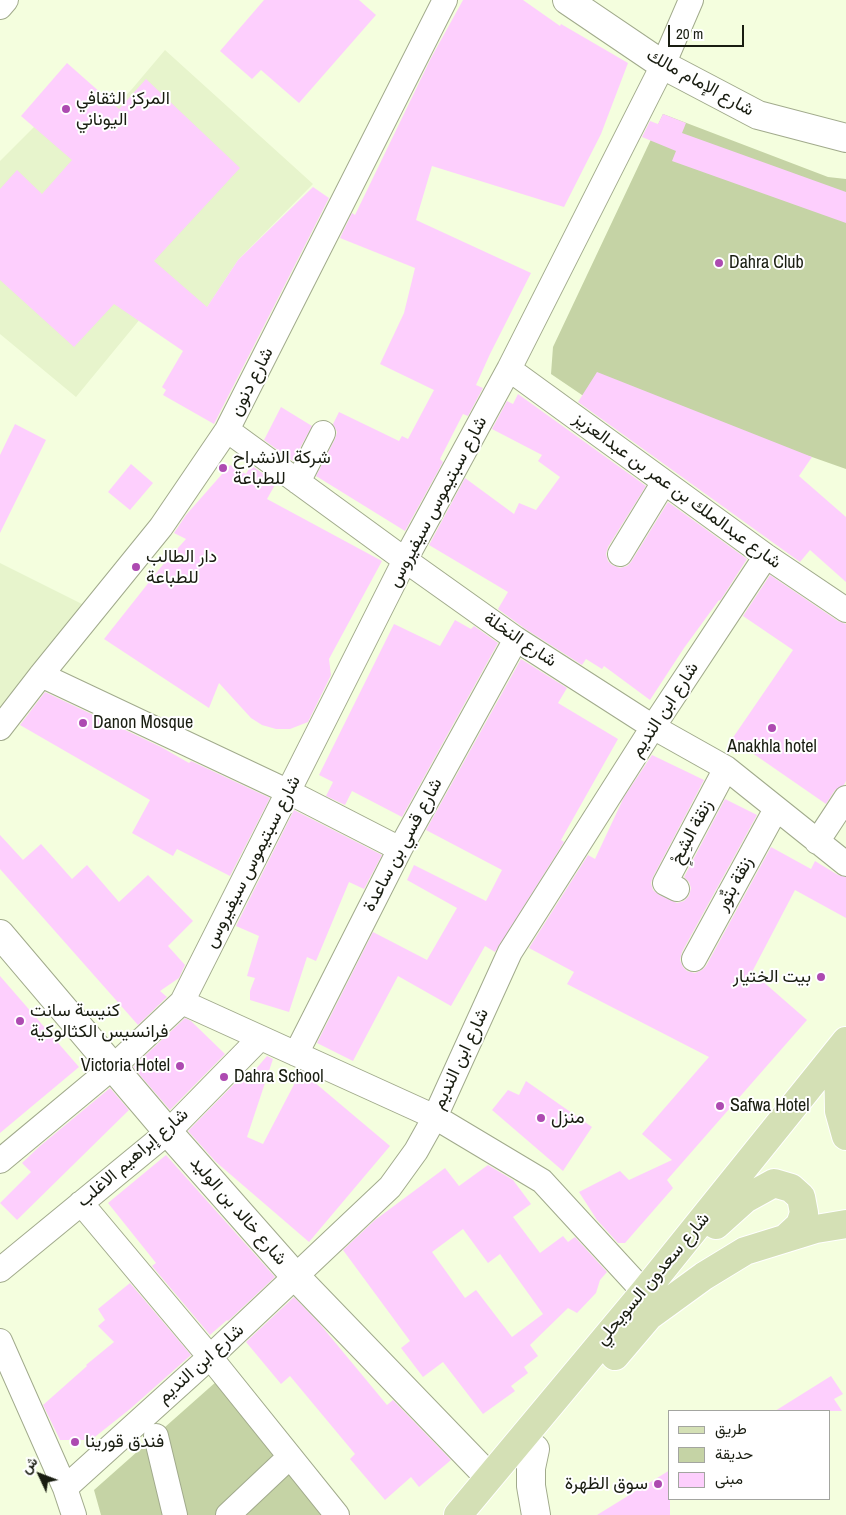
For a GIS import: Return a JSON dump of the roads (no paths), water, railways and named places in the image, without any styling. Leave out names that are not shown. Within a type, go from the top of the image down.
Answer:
[{"type":"main road","points":[[842,1046],[839,1111],[846,1136]]},
{"type":"main road","name":"شارع سعدون السويحلي","points":[[458,1515],[644,1292],[842,1046]]},
{"type":"main road","points":[[644,1292],[744,1200],[774,1183],[791,1188],[801,1197],[804,1212],[800,1225],[786,1238]]},
{"type":"main road","name":"شارع سعدون السويحلي","points":[[479,1515],[649,1316],[704,1276],[745,1251],[816,1229],[846,1224]]},
{"type":"street","points":[[0,7],[6,0]]},
{"type":"street","name":"شارع دنون","points":[[0,728],[41,674],[161,527],[227,430],[445,0]]},
{"type":"street","name":"شارع الإمام مالك","points":[[567,0],[662,66],[758,115],[846,138]]},
{"type":"street","name":"شارع سبتيموس سيفيروس","points":[[0,1161],[113,1067],[182,1002],[405,560],[509,369],[662,66],[691,0]]},
{"type":"street","name":"شارع عبدالملك بن عمر بن عبدالعزيز","points":[[509,369],[766,556],[846,610]]},
{"type":"street","name":"شارع النخلة","points":[[227,430],[516,639],[653,726],[726,768],[846,864]]},
{"type":"street","points":[[298,482],[324,433]]},
{"type":"street","points":[[620,554],[664,482]]},
{"type":"street","name":"شارع ابن النديم","points":[[65,1488],[210,1357],[390,1187],[416,1151],[435,1116],[510,952],[653,726],[766,556]]},
{"type":"street","name":"شارع قسي بن ساعدة","points":[[296,1054],[400,849],[516,639]]},
{"type":"street","points":[[41,674],[289,792],[400,849]]},
{"type":"street","name":"ْزنقة الشِحٍ","points":[[677,889],[665,883],[726,768]]},
{"type":"street","points":[[817,842],[846,798]]},
{"type":"street","name":"زنقة بتٌور","points":[[694,959],[776,809]]},
{"type":"street","name":"شارع خالد بن الوليد","points":[[0,934],[168,1132],[296,1277],[489,1477]]},
{"type":"street","points":[[182,1002],[435,1116],[542,1181],[644,1292]]},
{"type":"street","name":"شارع إبراهيم الاغلب","points":[[0,1270],[168,1132],[260,1038]]},
{"type":"street","points":[[81,1203],[210,1357],[337,1515]]},
{"type":"street","points":[[0,1341],[65,1488],[74,1515]]},
{"type":"street","points":[[156,1436],[175,1515]]},
{"type":"street","points":[[535,1449],[531,1468],[531,1486],[536,1515]]},
{"type":"street","points":[[228,1515],[281,1465]]},
{"type":"place","name":"المركز الثقافي اليوناني","points":[[66,109]]},
{"type":"place","name":"Dahra Club","points":[[719,263]]},
{"type":"place","name":"شركة الانشراح للطباعة","points":[[223,468]]},
{"type":"place","name":"دار الطالب للطباعة","points":[[136,567]]},
{"type":"place","name":"Danon Mosque","points":[[83,723]]},
{"type":"place","name":"Anakhla hotel","points":[[772,728]]},
{"type":"place","name":"بيت الختيار","points":[[821,977]]},
{"type":"place","name":"كنيسة سانت فرانسيس الكثالوكية","points":[[20,1021]]},
{"type":"place","name":"Victoria Hotel","points":[[180,1066]]},
{"type":"place","name":"Dahra School","points":[[224,1077]]},
{"type":"place","name":"Safwa Hotel","points":[[720,1106]]},
{"type":"place","name":"منزل","points":[[541,1118]]},
{"type":"place","name":"فندق قورينا","points":[[75,1442]]},
{"type":"place","name":"سوق الظهرة","points":[[658,1484]]}]
